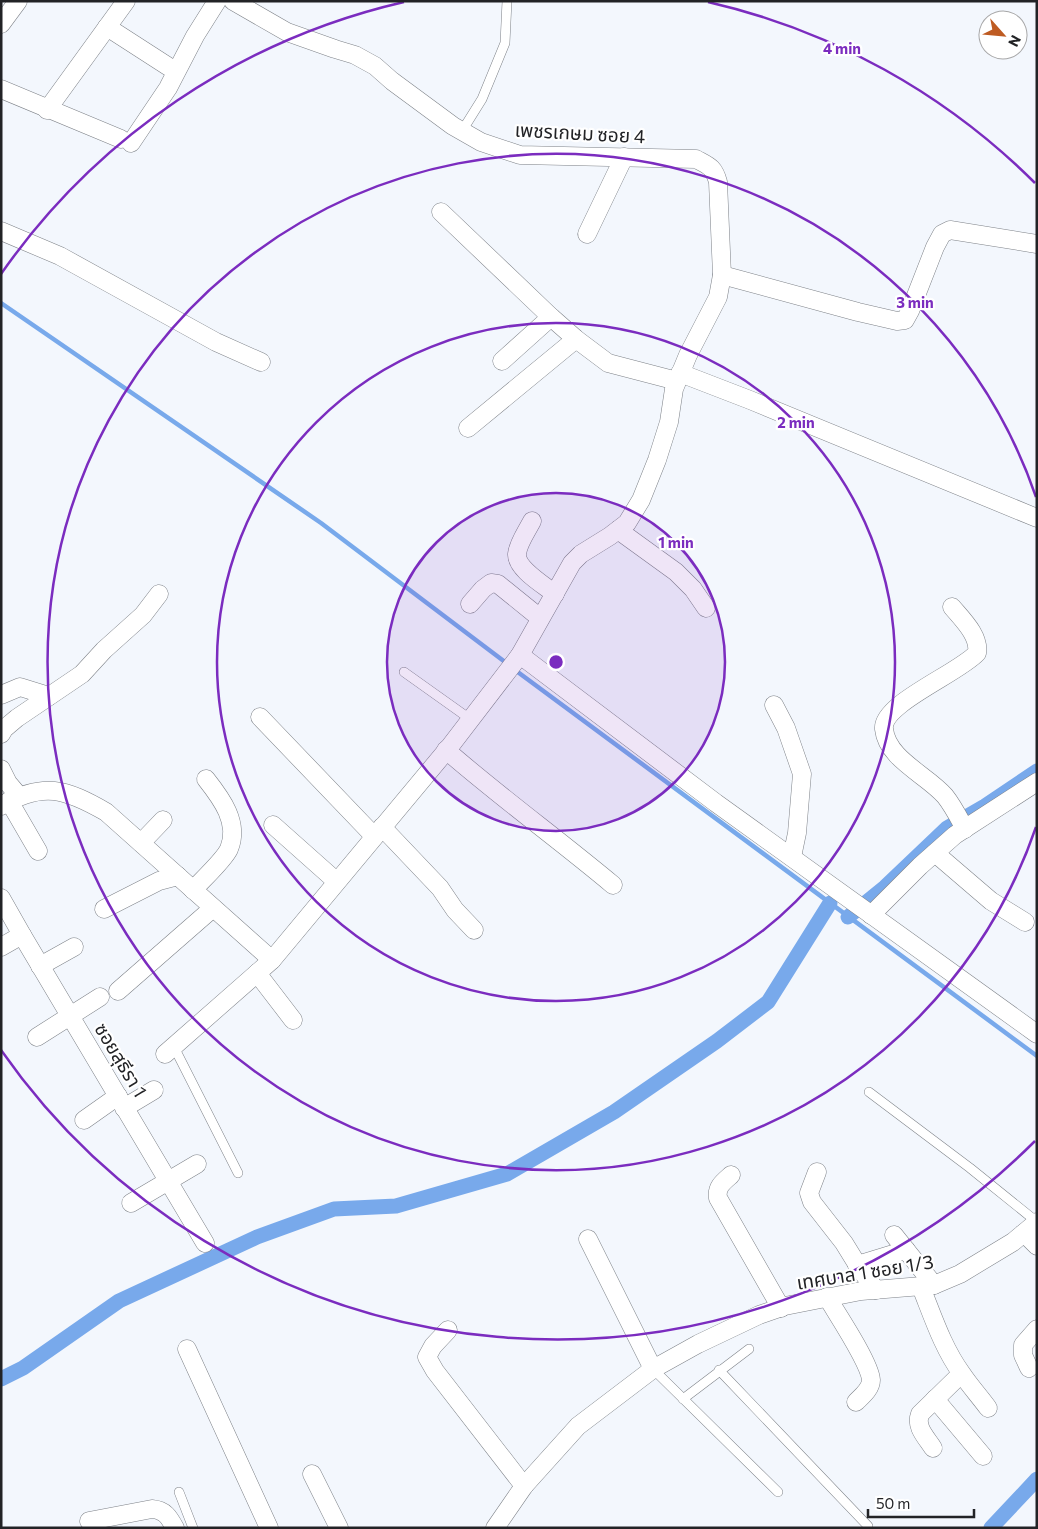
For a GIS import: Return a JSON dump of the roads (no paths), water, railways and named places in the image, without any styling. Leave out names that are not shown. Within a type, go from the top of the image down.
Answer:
[{"type":"street","points":[[1,24],[18,1]]},
{"type":"street","points":[[48,110],[126,1]]},
{"type":"street","points":[[1,90],[126,141],[168,88],[195,36],[217,1]]},
{"type":"street","name":"เพชรเกษม ซอย 4","points":[[169,1051],[272,960],[446,750],[519,656],[572,563],[581,554],[626,523],[641,500],[654,468],[669,422],[674,389],[678,377],[718,297],[722,275],[718,182],[715,172],[709,165],[696,159],[520,155],[481,142],[462,131],[392,81],[375,66],[355,55],[287,32],[233,1]]},
{"type":"street","points":[[107,27],[169,67]]},
{"type":"street","points":[[587,234],[624,157]]},
{"type":"street","points":[[440,212],[551,317],[608,363],[678,377],[750,400],[1037,518]]},
{"type":"street","points":[[722,275],[897,321],[905,320],[910,311],[942,234],[950,230],[1037,244]]},
{"type":"street","points":[[1,231],[60,256],[216,342],[261,362]]},
{"type":"street","points":[[502,360],[551,317]]},
{"type":"street","points":[[468,428],[576,339]]},
{"type":"street","points":[[532,521],[517,554],[518,563],[555,594]]},
{"type":"street","points":[[618,530],[676,572],[693,588],[706,608]]},
{"type":"street","points":[[470,604],[483,588],[491,583],[498,584],[540,618]]},
{"type":"street","points":[[1,734],[17,718],[82,674],[104,650],[143,615],[159,594]]},
{"type":"street","points":[[952,606],[973,636],[976,642],[977,653],[949,675],[900,704],[887,716],[884,722],[884,729],[896,754],[945,796],[962,823]]},
{"type":"street","points":[[519,656],[716,803],[1037,1034]]},
{"type":"street","points":[[1,695],[20,688],[49,696]]},
{"type":"street","points":[[774,705],[786,728],[802,774],[797,834],[792,857]]},
{"type":"street","points":[[260,717],[378,832],[440,888],[455,910],[474,930]]},
{"type":"street","points":[[446,750],[482,782],[613,885]]},
{"type":"street","points":[[1,769],[8,783],[10,801],[38,851]]},
{"type":"street","points":[[193,890],[228,850],[232,839],[230,815],[206,779]]},
{"type":"street","points":[[864,910],[935,853],[962,823],[1037,782]]},
{"type":"street","points":[[10,801],[35,791],[60,791],[85,800],[106,812],[272,960]]},
{"type":"street","points":[[141,843],[163,820]]},
{"type":"street","points":[[273,825],[336,881]]},
{"type":"street","points":[[935,853],[990,901],[1025,922]]},
{"type":"street","points":[[104,910],[159,881],[178,876]]},
{"type":"street","name":"ซอยสุธีรา 1","points":[[1,898],[205,1243]]},
{"type":"street","points":[[118,991],[213,908]]},
{"type":"street","points":[[1,947],[22,935]]},
{"type":"street","points":[[40,966],[74,947]]},
{"type":"street","points":[[257,973],[293,1020]]},
{"type":"street","points":[[37,1037],[100,996]]},
{"type":"street","points":[[84,1120],[121,1102],[154,1090]]},
{"type":"street","points":[[131,1204],[197,1164]]},
{"type":"street","points":[[817,1172],[809,1194],[812,1202],[844,1243],[857,1265],[876,1290]]},
{"type":"street","points":[[731,1175],[720,1184],[717,1192],[718,1198],[781,1308]]},
{"type":"street","points":[[1032,1226],[1037,1246]]},
{"type":"street","name":"เทศบาล 1 ซอย 1/3","points":[[495,1528],[524,1486],[578,1426],[653,1369],[698,1344],[759,1315],[781,1308],[827,1297],[876,1290],[928,1286],[960,1274],[1013,1242],[1032,1226]]},
{"type":"street","points":[[894,1235],[906,1250],[928,1286],[943,1342],[961,1374],[988,1408]]},
{"type":"street","points":[[588,1239],[653,1369]]},
{"type":"street","points":[[857,1265],[906,1250]]},
{"type":"street","points":[[827,1297],[866,1363],[871,1380],[867,1390],[856,1402]]},
{"type":"street","points":[[1029,1368],[1023,1355],[1023,1345],[1037,1329]]},
{"type":"street","points":[[448,1330],[432,1346],[427,1356],[435,1372],[524,1486]]},
{"type":"street","points":[[187,1349],[269,1528]]},
{"type":"street","points":[[933,1448],[919,1427],[917,1420],[920,1414],[961,1374]]},
{"type":"street","points":[[935,1399],[983,1456]]},
{"type":"street","points":[[312,1474],[339,1528]]},
{"type":"street","points":[[89,1520],[152,1509],[160,1510],[168,1515],[175,1528]]},
{"type":"lane","points":[[462,131],[482,99],[505,43],[507,1]]},
{"type":"lane","points":[[404,672],[470,719]]},
{"type":"lane","points":[[169,1051],[238,1173]]},
{"type":"lane","points":[[869,1092],[970,1168],[1032,1226]]},
{"type":"lane","points":[[683,1399],[749,1349]]},
{"type":"lane","points":[[653,1369],[778,1492]]},
{"type":"lane","points":[[719,1370],[868,1526]]},
{"type":"lane","points":[[179,1492],[193,1528]]},
{"type":"waterway","points":[[1,303],[321,523],[509,665]]},
{"type":"waterway","points":[[515,670],[1037,1056]]},
{"type":"waterway","points":[[848,917],[885,887],[947,828],[985,806],[1037,771]]},
{"type":"waterway","points":[[1,1379],[23,1368],[119,1301],[257,1237],[334,1209],[396,1206],[507,1174],[614,1112],[717,1041],[768,1002],[830,903]]},
{"type":"waterway","points":[[991,1528],[1037,1479]]}]
